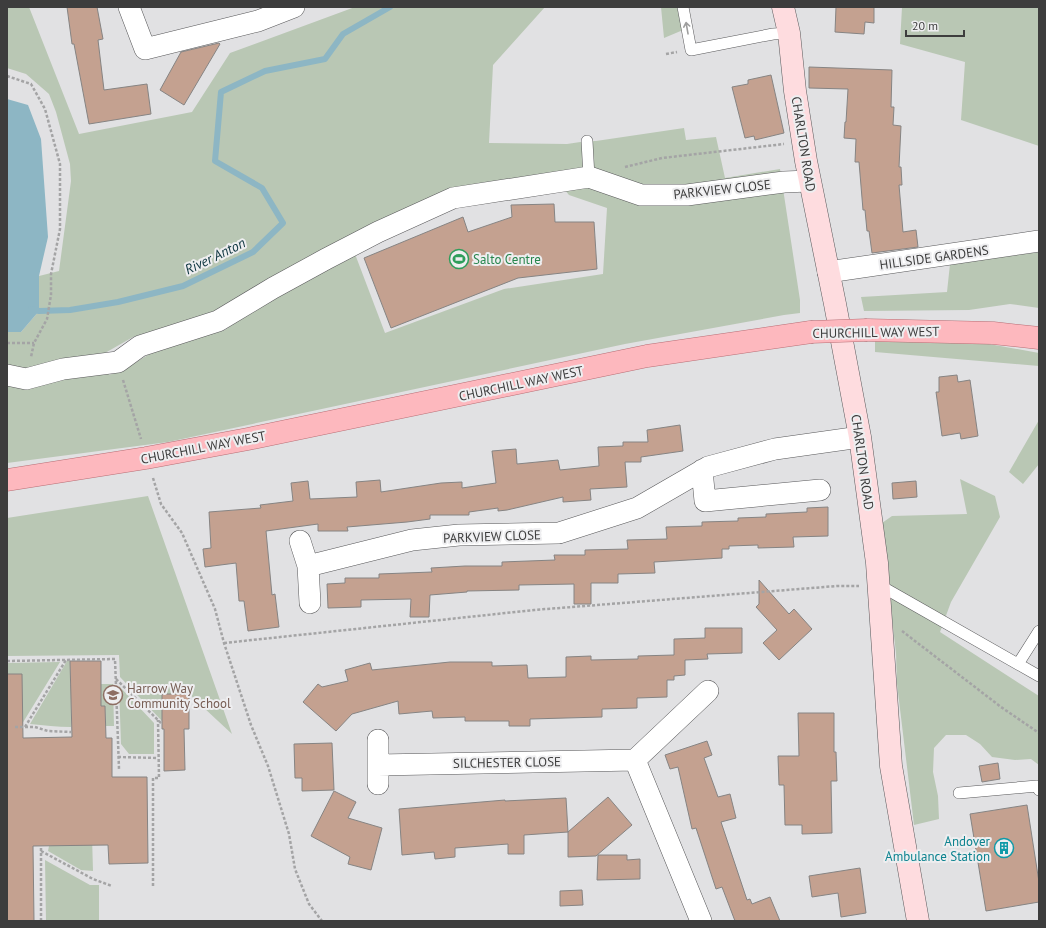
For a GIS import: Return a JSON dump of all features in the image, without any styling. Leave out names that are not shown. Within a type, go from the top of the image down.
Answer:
[{"type":"main road","name":"CHURCHILL WAY WEST","points":[[7,480],[248,440],[647,356],[811,332],[867,330],[993,333],[1039,338]]},
{"type":"street","points":[[129,7],[145,49],[258,21],[294,7]]},
{"type":"street","name":"CHARLTON ROAD","points":[[783,7],[789,33],[802,142],[860,437],[870,586],[885,694],[891,766],[918,921]]},
{"type":"street","points":[[7,375],[26,379],[63,369],[118,362],[140,346],[218,321],[273,288],[371,235],[453,198],[589,177]]},
{"type":"street","name":"PARKVIEW CLOSE","points":[[589,177],[641,195],[687,195],[784,182],[809,181]]},
{"type":"street","name":"HILLSIDE GARDENS","points":[[828,272],[1039,241]]},
{"type":"street","name":"PARKVIEW CLOSE","points":[[308,566],[412,540],[459,535],[559,533],[637,508],[708,467],[775,449],[860,437]]},
{"type":"street","points":[[702,470],[705,502],[820,490]]},
{"type":"street","points":[[300,541],[308,566],[310,603]]},
{"type":"street","points":[[701,921],[636,760],[708,691]]},
{"type":"street","name":"SILCHESTER CLOSE","points":[[378,740],[378,774],[636,760]]},
{"type":"lane","points":[[683,7],[691,50],[773,34],[789,33]]},
{"type":"lane","points":[[587,141],[589,177]]},
{"type":"lane","points":[[870,586],[1039,676]]},
{"type":"lane","points":[[1018,664],[1039,630]]},
{"type":"lane","points":[[959,793],[1037,786],[1039,790]]},
{"type":"path","points":[[7,76],[31,84],[45,109],[60,164],[60,229],[51,274],[51,295],[47,319],[34,342],[7,343]]},
{"type":"path","points":[[589,177],[662,158],[802,142]]},
{"type":"path","points":[[118,362],[146,458],[162,504],[182,533],[215,609],[224,643],[251,725],[268,766],[289,834],[295,869],[309,904],[322,921]]},
{"type":"path","points":[[224,643],[534,610],[837,586],[870,586]]},
{"type":"path","points":[[900,630],[1001,707],[1039,733]]},
{"type":"path","points":[[7,661],[115,659],[118,769]]},
{"type":"path","points":[[24,727],[66,660]]},
{"type":"path","points":[[116,679],[162,724]]},
{"type":"path","points":[[153,886],[153,778],[158,778],[158,720]]},
{"type":"path","points":[[15,727],[35,727],[48,731],[71,732]]},
{"type":"path","points":[[118,757],[158,758]]},
{"type":"path","points":[[41,846],[41,921]]},
{"type":"path","points":[[41,851],[93,879],[112,886]]},
{"type":"green space","points":[[7,7],[29,7],[79,134],[192,112],[230,53],[355,7],[545,7],[493,65],[489,143],[567,144],[684,128],[686,140],[716,137],[725,178],[780,169],[800,300],[800,313],[625,344],[168,442],[7,463],[7,332],[21,332],[39,311],[39,276],[59,271],[71,181],[70,164],[56,112],[49,94],[26,74],[7,68]],"holes":[[[551,173],[569,195],[607,208],[603,274],[504,289],[385,333],[355,254],[249,313],[225,330],[156,350],[125,369],[109,375],[105,353],[133,337],[214,313],[447,193]]]},
{"type":"green space","points":[[661,7],[678,7],[683,30],[664,38]]},
{"type":"green space","points":[[902,7],[1039,7],[1039,146],[961,120],[965,62],[900,44]]},
{"type":"green space","points":[[1039,252],[1039,308],[1010,304],[969,310],[864,311],[861,297],[947,292],[950,264]]},
{"type":"green space","points":[[967,340],[1039,353],[1039,366],[875,352],[875,341]]},
{"type":"green space","points":[[1039,420],[1039,464],[1023,484],[1009,472]]},
{"type":"green space","points":[[960,479],[995,496],[1000,517],[951,602],[940,632],[1039,696],[1039,765],[1031,759],[1015,760],[992,757],[980,744],[966,735],[946,735],[934,748],[933,772],[938,796],[939,819],[914,825],[897,684],[896,653],[882,523],[892,516],[967,514]]},
{"type":"green space","points":[[148,496],[232,734],[189,694],[162,694],[162,721],[120,677],[119,655],[7,656],[7,518]]},
{"type":"green space","points":[[67,661],[70,661],[70,685],[74,685],[71,706],[71,727],[30,724]]},
{"type":"green space","points":[[60,662],[22,724],[22,674],[7,674],[7,663]]},
{"type":"green space","points":[[98,684],[113,684],[114,726],[106,726],[105,707],[98,706]]},
{"type":"green space","points":[[119,686],[154,723],[154,754],[129,754],[121,744]]},
{"type":"green space","points":[[92,836],[93,871],[81,870],[48,851],[49,846]]},
{"type":"green space","points":[[45,860],[90,885],[99,885],[99,921],[46,921]]},
{"type":"water","points":[[7,99],[28,105],[41,139],[48,237],[39,276],[39,311],[21,332],[7,332]]},
{"type":"building","points":[[67,7],[97,7],[103,39],[98,40],[104,90],[147,84],[151,114],[89,124],[74,44],[72,44]]},
{"type":"building","points":[[836,7],[874,7],[874,23],[865,22],[864,34],[835,32]]},
{"type":"building","points":[[220,44],[184,105],[160,90],[181,52]]},
{"type":"building","points":[[809,67],[892,70],[891,107],[894,107],[893,125],[901,126],[899,167],[901,167],[902,185],[899,185],[903,232],[916,230],[918,247],[872,253],[869,231],[867,231],[865,210],[863,210],[859,162],[855,162],[856,139],[844,138],[848,89],[809,88]]},
{"type":"building","points":[[771,75],[784,133],[755,140],[754,136],[745,138],[732,87],[748,84],[748,80]]},
{"type":"building","points":[[554,204],[555,222],[594,222],[597,269],[518,278],[391,328],[364,258],[463,217],[468,232],[512,217],[511,205]]},
{"type":"building","points":[[957,375],[958,382],[970,380],[978,436],[961,439],[960,433],[942,436],[936,392],[939,392],[939,377]]},
{"type":"building","points":[[680,425],[683,451],[641,457],[641,462],[625,462],[627,487],[590,489],[591,500],[563,502],[563,497],[507,510],[498,511],[498,508],[469,512],[469,515],[430,515],[430,519],[347,527],[348,531],[318,531],[318,524],[266,531],[272,595],[275,594],[279,627],[248,631],[244,601],[239,601],[236,563],[205,567],[203,549],[211,548],[209,512],[261,508],[260,505],[293,501],[291,483],[308,481],[310,499],[357,497],[356,482],[380,480],[381,492],[441,483],[462,482],[462,488],[496,483],[492,451],[516,449],[517,464],[558,460],[560,470],[599,466],[598,447],[623,446],[623,442],[648,442],[647,430]]},
{"type":"building","points":[[916,481],[917,497],[893,499],[892,483]]},
{"type":"building","points":[[828,507],[828,536],[793,537],[794,547],[758,548],[758,545],[729,546],[729,549],[722,549],[722,558],[654,562],[655,573],[618,574],[618,583],[591,583],[591,604],[574,604],[574,584],[519,585],[519,590],[467,591],[430,595],[429,617],[410,617],[411,599],[361,600],[361,607],[328,608],[327,584],[345,583],[345,578],[379,578],[379,574],[432,572],[431,568],[502,566],[502,562],[555,560],[554,555],[585,555],[585,550],[628,549],[627,540],[667,539],[666,527],[702,526],[702,522],[738,521],[738,518],[766,517],[766,514],[807,512],[807,508]]},
{"type":"building","points":[[759,580],[789,614],[794,609],[812,629],[779,660],[763,643],[777,630],[756,607],[759,604]]},
{"type":"building","points":[[705,628],[742,628],[742,653],[707,654],[708,659],[685,660],[685,675],[674,676],[674,680],[667,680],[667,697],[637,698],[637,708],[602,709],[602,717],[530,719],[530,726],[509,726],[509,721],[465,721],[465,717],[433,718],[432,711],[399,714],[398,701],[352,714],[336,731],[303,702],[318,684],[322,687],[348,681],[345,670],[370,663],[372,670],[450,662],[492,662],[492,666],[527,665],[528,678],[566,677],[566,657],[591,656],[591,660],[638,659],[638,656],[674,655],[674,639],[705,638]]},
{"type":"building","points":[[70,661],[101,661],[101,706],[105,706],[106,738],[112,738],[112,777],[147,777],[148,863],[109,864],[108,845],[33,846],[34,921],[7,921],[7,674],[22,674],[23,738],[72,737]]},
{"type":"building","points":[[162,694],[189,694],[189,729],[184,729],[185,770],[164,771]]},
{"type":"building","points":[[798,713],[834,713],[834,752],[836,752],[837,781],[831,781],[832,833],[802,834],[802,825],[785,825],[784,785],[779,785],[778,756],[799,756]]},
{"type":"building","points":[[707,741],[712,755],[704,758],[718,797],[730,794],[736,818],[721,822],[747,900],[750,899],[752,904],[770,897],[780,921],[735,921],[722,887],[716,889],[696,828],[692,829],[678,767],[670,769],[665,755]]},
{"type":"building","points":[[332,743],[334,790],[302,791],[302,778],[295,778],[294,744]]},
{"type":"building","points":[[998,763],[1000,779],[982,782],[979,766]]},
{"type":"building","points":[[334,791],[356,802],[348,818],[382,828],[371,870],[348,864],[350,857],[311,836]]},
{"type":"building","points":[[608,797],[632,825],[596,856],[568,857],[568,832]]},
{"type":"building","points":[[566,798],[568,832],[524,835],[524,854],[508,854],[508,844],[455,848],[455,857],[435,859],[434,852],[402,855],[399,809],[505,800]]},
{"type":"building","name":"Andover Ambulance Station","points":[[1027,805],[1039,882],[1039,902],[986,911],[970,814]]},
{"type":"building","points":[[598,855],[627,855],[627,860],[640,859],[640,879],[597,880]]},
{"type":"building","points":[[860,868],[866,913],[841,917],[838,893],[812,897],[809,876]]},
{"type":"building","points":[[582,890],[583,905],[560,906],[560,891]]},
{"type":"waterway","name":"River Anton","points":[[31,309],[39,311],[70,310],[118,302],[183,286],[253,252],[283,223],[262,188],[215,161],[221,92],[265,71],[325,59],[343,34],[390,7]]},
{"type":"place","name":"Salto Centre","points":[[459,259]]},
{"type":"place","name":"Harrow Way Community School","points":[[113,695]]},
{"type":"place","name":"Andover Ambulance Station","points":[[1004,848]]}]
